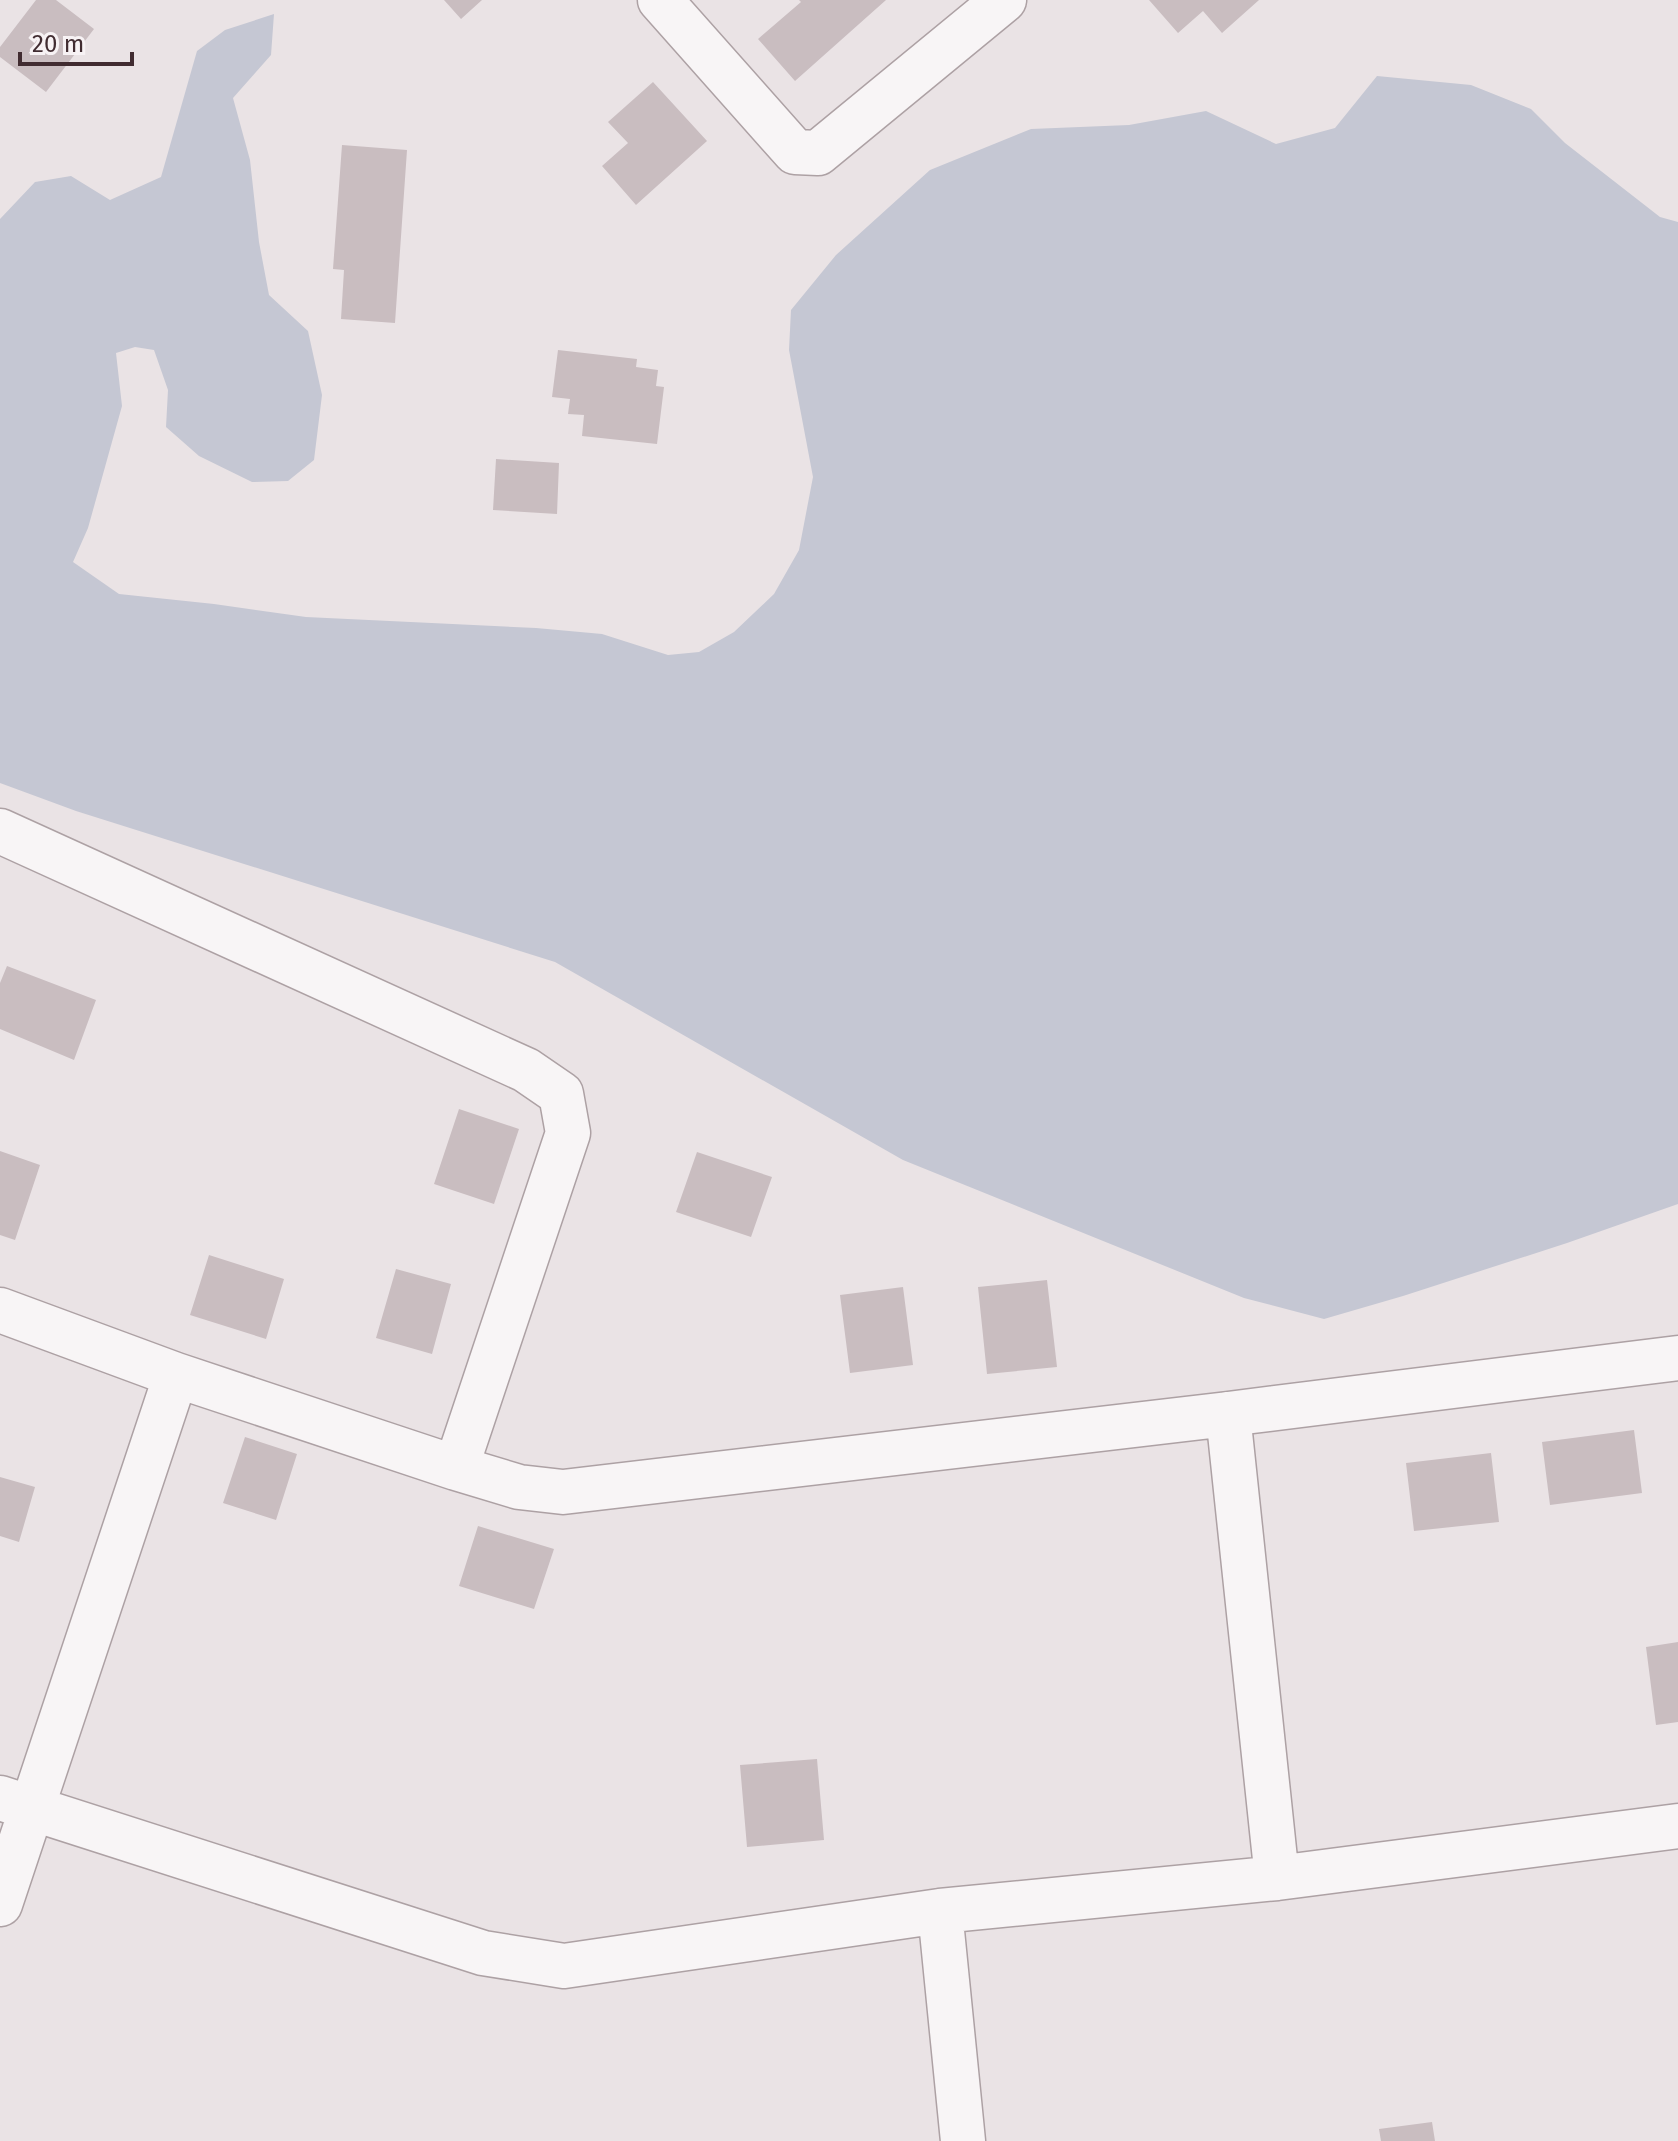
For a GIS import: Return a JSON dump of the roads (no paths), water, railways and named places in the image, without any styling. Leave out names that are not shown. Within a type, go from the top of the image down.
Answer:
[{"type":"street","points":[[660,0],[795,152],[818,153],[1004,0]]},
{"type":"street","points":[[0,831],[526,1070],[561,1094],[568,1133],[456,1468]]},
{"type":"street","points":[[0,1310],[176,1375],[456,1468],[519,1487],[563,1492],[1678,1358]]},
{"type":"street","points":[[0,1904],[16,1803],[176,1375]]},
{"type":"street","points":[[1228,1414],[1277,1878]]},
{"type":"street","points":[[16,1803],[483,1953],[564,1966],[940,1911],[1277,1878],[1678,1826]]},
{"type":"street","points":[[940,1911],[963,2141]]}]
